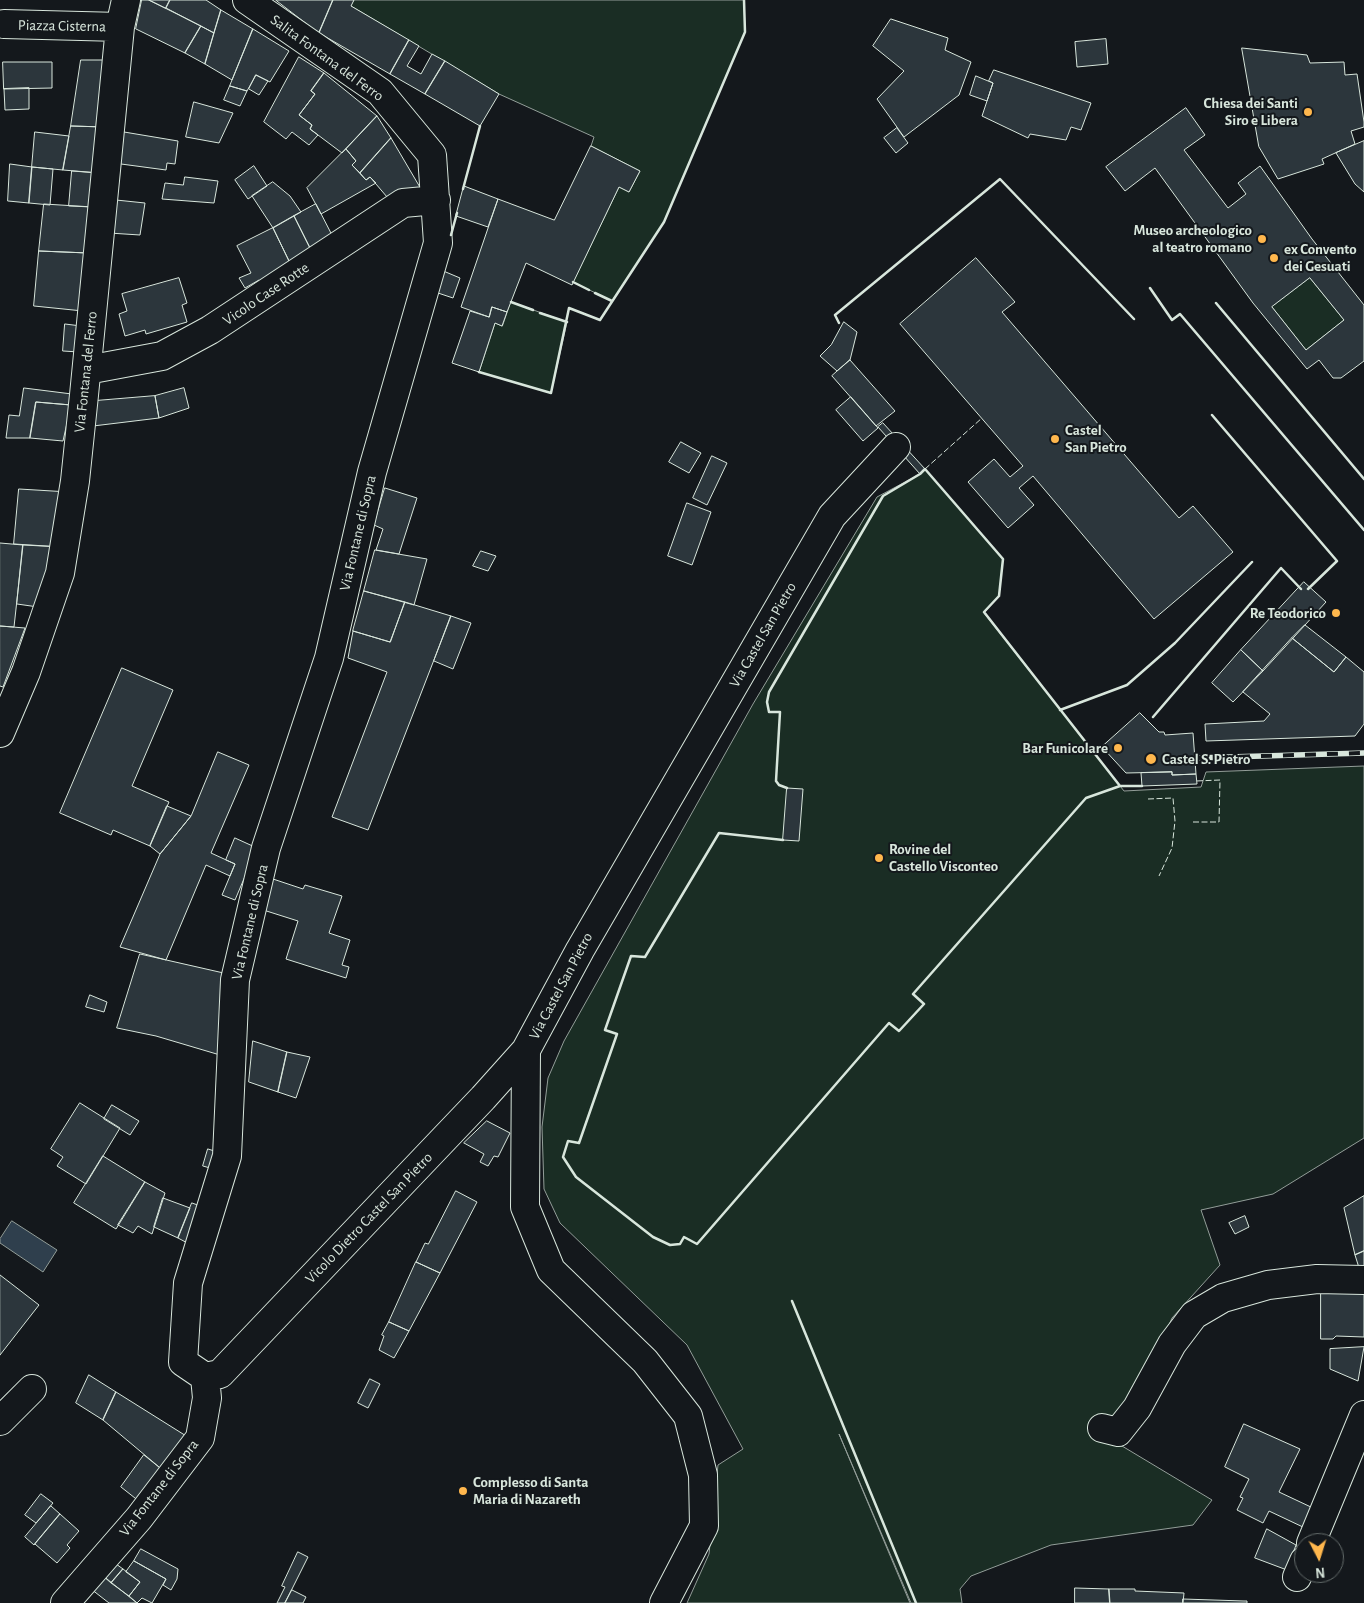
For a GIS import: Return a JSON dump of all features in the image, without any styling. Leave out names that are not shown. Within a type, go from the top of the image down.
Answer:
[{"type":"street","name":"Via Fontana del Ferro","points":[[0,733],[26,672],[60,573],[75,481],[120,27],[126,0]]},
{"type":"street","name":"Salita Fontana del Ferro","points":[[247,0],[380,92],[432,155],[436,200]]},
{"type":"street","name":"Piazza Cisterna","points":[[4,24],[120,27]]},
{"type":"street","name":"Vicolo Case Rotte","points":[[87,370],[162,356],[210,330],[403,202],[436,200]]},
{"type":"street","name":"Via Fontane di Sopra","points":[[65,1603],[139,1518],[200,1438],[207,1398],[205,1377],[183,1362],[188,1283],[227,1156],[235,980],[266,848],[329,658],[372,472],[438,243],[436,200]]},
{"type":"street","name":"Via Castel San Pietro","points":[[664,1603],[704,1526],[703,1475],[688,1416],[645,1361],[551,1270],[525,1206],[526,1050],[580,950],[832,516],[896,448]]},
{"type":"street","name":"Vicolo Dietro Castel San Pietro","points":[[205,1377],[220,1374],[483,1098],[526,1050]]},
{"type":"street","points":[[1102,1428],[1118,1432],[1137,1408],[1172,1344],[1194,1315],[1223,1298],[1268,1285],[1317,1279],[1364,1280]]},
{"type":"street","points":[[0,1421],[32,1389]]},
{"type":"street","points":[[1315,1533],[1364,1415]]},
{"type":"green space","points":[[354,0],[744,0],[745,32],[664,222],[612,301],[573,282],[619,187],[629,192],[640,171],[591,146],[594,137],[499,94],[351,6]]},
{"type":"green space","points":[[1310,278],[1344,320],[1306,350],[1272,307]]},
{"type":"green space","points":[[511,302],[567,322],[551,393],[479,372],[495,323],[502,326]]},
{"type":"green space","points":[[925,469],[1003,559],[999,596],[984,613],[1124,791],[1201,787],[1206,772],[1364,766],[1364,1138],[1273,1194],[1201,1210],[1220,1265],[1172,1318],[1117,1443],[1212,1500],[1193,1525],[1051,1545],[971,1576],[960,1589],[962,1603],[911,1603],[839,1434],[910,1603],[687,1603],[709,1554],[718,1465],[743,1449],[687,1345],[560,1223],[544,1189],[542,1127],[548,1078],[564,1041],[753,704],[877,497],[920,474]]},
{"type":"water","points":[[12,1221],[57,1250],[43,1272],[0,1243],[0,1239]]},
{"type":"building","points":[[142,0],[149,0],[201,26],[185,53],[136,29]]},
{"type":"building","points":[[149,0],[170,0],[166,8]]},
{"type":"building","points":[[170,0],[206,0],[221,10],[214,33],[166,8]]},
{"type":"building","points":[[276,0],[333,0],[319,33]]},
{"type":"building","points":[[333,0],[354,0],[351,6],[409,40],[390,74],[319,33]]},
{"type":"building","points":[[221,10],[253,29],[232,80],[205,64]]},
{"type":"building","points":[[891,19],[948,38],[945,50],[971,62],[959,95],[904,137],[877,99],[904,71],[873,46]]},
{"type":"building","points":[[201,26],[214,33],[205,64],[185,53]]},
{"type":"building","points":[[253,29],[289,51],[270,82],[256,75],[247,91],[230,86]]},
{"type":"building","points":[[1106,39],[1108,64],[1077,67],[1075,42]]},
{"type":"building","points":[[409,40],[419,46],[407,66],[421,74],[432,54],[445,61],[425,94],[390,74]]},
{"type":"building","name":"Chiesa dei Santi Siro e Libera","points":[[1242,48],[1307,55],[1310,63],[1344,62],[1345,75],[1357,74],[1364,122],[1364,127],[1351,131],[1355,144],[1322,159],[1324,164],[1278,179],[1259,147]]},
{"type":"building","points":[[299,57],[324,73],[311,91],[315,94],[299,115],[312,125],[310,129],[318,135],[309,145],[292,132],[286,139],[264,122]]},
{"type":"building","points":[[81,60],[111,60],[105,127],[71,126]]},
{"type":"building","points":[[445,61],[499,94],[480,126],[425,94]]},
{"type":"building","points":[[3,62],[52,62],[52,88],[4,89]]},
{"type":"building","points":[[994,70],[1091,103],[1081,130],[1071,127],[1066,140],[1030,134],[1028,138],[982,116],[993,83],[989,81]]},
{"type":"building","points":[[324,73],[377,116],[342,153],[310,129],[312,125],[299,115],[315,94],[311,91]]},
{"type":"building","points":[[256,75],[268,81],[259,95],[249,89]]},
{"type":"building","points":[[976,76],[993,83],[987,101],[970,95]]},
{"type":"building","points":[[230,86],[247,91],[240,106],[224,100]]},
{"type":"building","points":[[29,88],[29,109],[5,110],[4,89]]},
{"type":"building","points":[[194,102],[233,113],[219,143],[186,137]]},
{"type":"building","name":"ex Convento dei Gesuati","points":[[1186,108],[1205,135],[1184,150],[1228,208],[1246,194],[1238,183],[1260,166],[1312,239],[1364,305],[1364,361],[1341,378],[1333,378],[1319,360],[1307,369],[1253,303],[1155,168],[1125,191],[1106,167]],"holes":[[[1310,278],[1344,320],[1306,350],[1272,307]]]},
{"type":"building","points":[[377,116],[391,138],[360,173],[352,165],[356,161],[346,149]]},
{"type":"building","points":[[71,126],[105,127],[99,173],[63,170]]},
{"type":"building","points":[[897,128],[908,143],[896,153],[884,138]]},
{"type":"building","points":[[35,132],[69,136],[63,170],[32,167]]},
{"type":"building","points":[[124,132],[178,141],[175,164],[167,163],[166,170],[121,164]]},
{"type":"building","points":[[391,138],[421,189],[393,204],[370,177],[366,180],[360,173]]},
{"type":"building","points":[[1364,141],[1364,192],[1355,184],[1336,153]]},
{"type":"building","points":[[591,146],[640,171],[629,192],[619,187],[572,285],[526,263],[507,312],[492,307],[489,317],[461,307],[498,199],[554,220]]},
{"type":"building","points":[[346,149],[356,161],[352,165],[366,180],[370,177],[376,183],[321,214],[307,188]]},
{"type":"building","points":[[10,164],[32,167],[29,203],[8,201]]},
{"type":"building","points":[[254,166],[267,186],[248,199],[235,180]]},
{"type":"building","points":[[32,167],[53,169],[50,205],[29,203]]},
{"type":"building","points":[[72,171],[99,173],[93,207],[69,206]]},
{"type":"building","points":[[185,177],[218,181],[214,203],[162,199],[165,183],[183,185]]},
{"type":"building","points":[[273,182],[290,196],[301,212],[273,228],[252,196]]},
{"type":"building","points":[[464,186],[498,199],[488,227],[456,216]]},
{"type":"building","points":[[116,200],[145,203],[140,235],[109,233]]},
{"type":"building","points":[[44,204],[93,207],[88,253],[39,251]]},
{"type":"building","points":[[316,204],[333,237],[311,250],[294,216]]},
{"type":"building","points":[[294,216],[311,250],[290,263],[273,228]]},
{"type":"building","points":[[273,228],[290,263],[245,288],[239,278],[251,273],[237,246]]},
{"type":"building","points":[[39,251],[88,253],[83,311],[34,306]]},
{"type":"building","name":"Castel San Pietro","points":[[976,258],[1015,302],[1002,312],[1179,518],[1193,506],[1233,552],[1154,619],[1033,476],[1019,488],[1034,505],[1008,528],[968,482],[994,459],[1010,477],[1023,466],[900,324]]},
{"type":"building","points":[[441,270],[460,278],[453,298],[435,292]]},
{"type":"building","points":[[179,278],[187,303],[182,305],[187,322],[146,334],[145,330],[125,336],[119,314],[127,311],[122,294]]},
{"type":"building","points":[[492,307],[507,312],[502,326],[495,323],[479,372],[452,363],[470,311],[489,317]]},
{"type":"building","points":[[844,322],[857,332],[850,360],[837,371],[820,356],[831,345]]},
{"type":"building","points":[[65,324],[81,326],[79,352],[63,351]]},
{"type":"building","points":[[850,360],[895,411],[876,426],[832,376]]},
{"type":"building","points":[[24,388],[72,394],[71,405],[36,402],[30,438],[6,438],[9,415],[19,416]]},
{"type":"building","points":[[184,388],[189,408],[159,418],[155,396]]},
{"type":"building","points":[[155,396],[159,418],[93,426],[95,401]]},
{"type":"building","points":[[851,397],[878,428],[863,441],[836,410]]},
{"type":"building","points":[[36,402],[71,405],[63,441],[30,438]]},
{"type":"building","points":[[883,423],[925,469],[920,474],[878,427]]},
{"type":"building","points":[[681,442],[701,453],[689,473],[669,462]]},
{"type":"building","points":[[712,456],[727,463],[707,505],[693,498]]},
{"type":"building","points":[[385,488],[417,498],[399,554],[376,550],[383,529],[374,525]]},
{"type":"building","points":[[19,489],[69,492],[62,547],[14,544]]},
{"type":"building","points":[[687,503],[711,512],[692,565],[668,556]]},
{"type":"building","points":[[0,543],[23,545],[14,627],[0,626]]},
{"type":"building","points":[[23,545],[62,547],[45,608],[17,604]]},
{"type":"building","points":[[375,550],[427,559],[414,605],[364,591]]},
{"type":"building","points":[[481,551],[496,556],[488,571],[473,566]]},
{"type":"building","points":[[1304,582],[1326,602],[1263,671],[1241,650]]},
{"type":"building","points":[[364,591],[405,602],[390,642],[353,631]]},
{"type":"building","points":[[405,602],[451,616],[368,830],[332,817],[387,672],[348,658],[353,631],[390,642]]},
{"type":"building","points":[[451,616],[471,623],[453,669],[434,661]]},
{"type":"building","points":[[1305,625],[1346,657],[1334,672],[1292,638]]},
{"type":"building","points":[[0,626],[25,628],[3,687],[0,686]]},
{"type":"building","points":[[1292,638],[1334,672],[1346,657],[1364,672],[1364,724],[1355,736],[1206,741],[1205,724],[1264,721],[1270,714],[1243,692]]},
{"type":"building","points":[[1241,650],[1263,671],[1233,702],[1212,683]]},
{"type":"building","points":[[122,668],[173,690],[132,786],[169,802],[150,846],[113,830],[111,835],[60,813]]},
{"type":"building","points":[[1140,713],[1159,732],[1164,732],[1165,735],[1193,733],[1196,774],[1172,775],[1172,772],[1126,773],[1102,747]]},
{"type":"building","points":[[218,752],[249,765],[211,853],[235,864],[230,876],[206,865],[166,960],[120,947],[160,854],[191,816]]},
{"type":"building","points":[[1172,772],[1172,775],[1196,774],[1197,784],[1142,786],[1141,773]]},
{"type":"building","points":[[787,788],[803,789],[799,841],[783,840]]},
{"type":"building","points":[[167,806],[191,816],[160,854],[150,846]]},
{"type":"building","points":[[235,838],[257,848],[235,900],[222,895],[235,864],[226,860]]},
{"type":"building","points":[[267,877],[303,889],[305,885],[342,896],[329,933],[350,940],[342,965],[349,967],[346,978],[286,959],[298,921],[257,908]]},
{"type":"building","points":[[140,954],[228,974],[220,1055],[156,1036],[117,1028]]},
{"type":"building","points":[[90,995],[107,1002],[104,1012],[86,1007]]},
{"type":"building","points":[[253,1041],[287,1052],[278,1092],[249,1082]]},
{"type":"building","points":[[287,1052],[310,1057],[296,1098],[278,1092]]},
{"type":"building","points":[[80,1103],[120,1128],[86,1184],[57,1166],[63,1157],[51,1149]]},
{"type":"building","points":[[112,1105],[139,1121],[130,1135],[104,1119]]},
{"type":"building","points":[[487,1121],[510,1133],[498,1157],[494,1156],[488,1166],[480,1162],[484,1154],[464,1143]]},
{"type":"building","points":[[208,1149],[221,1153],[217,1170],[203,1166]]},
{"type":"building","points":[[103,1156],[145,1182],[116,1229],[74,1203]]},
{"type":"building","points":[[145,1182],[165,1193],[152,1234],[138,1226],[133,1233],[118,1225]]},
{"type":"building","points":[[456,1191],[477,1202],[440,1273],[416,1262],[425,1243],[428,1244]]},
{"type":"building","points":[[1364,1196],[1364,1251],[1355,1255],[1344,1208]]},
{"type":"building","points":[[163,1198],[190,1208],[178,1238],[154,1227]]},
{"type":"building","points":[[192,1203],[206,1208],[193,1246],[178,1238]]},
{"type":"building","points":[[1245,1216],[1249,1227],[1235,1234],[1229,1223]]},
{"type":"building","points":[[1364,1251],[1364,1270],[1360,1271],[1355,1255]]},
{"type":"building","points":[[416,1262],[440,1273],[409,1331],[389,1322]]},
{"type":"building","points":[[0,1275],[39,1305],[0,1355]]},
{"type":"building","points":[[1321,1289],[1364,1289],[1364,1337],[1336,1336],[1333,1339],[1321,1339]]},
{"type":"building","points":[[389,1322],[409,1331],[394,1358],[379,1350],[384,1336],[382,1335]]},
{"type":"building","points":[[1364,1347],[1358,1381],[1330,1369],[1330,1349]]},
{"type":"building","points":[[89,1375],[116,1392],[103,1420],[76,1403]]},
{"type":"building","points":[[370,1379],[380,1384],[368,1408],[358,1403]]},
{"type":"building","points":[[116,1392],[191,1439],[165,1472],[103,1420]]},
{"type":"building","points":[[1244,1424],[1300,1449],[1279,1492],[1313,1508],[1305,1528],[1269,1511],[1263,1523],[1237,1510],[1243,1498],[1240,1497],[1249,1479],[1225,1467]]},
{"type":"building","points":[[144,1455],[165,1472],[140,1502],[121,1487]]},
{"type":"building","points":[[41,1494],[53,1503],[36,1523],[25,1515]]},
{"type":"building","points":[[51,1506],[60,1514],[34,1545],[25,1537]]},
{"type":"building","points":[[60,1514],[79,1531],[67,1545],[70,1548],[57,1563],[35,1544]]},
{"type":"building","points":[[1267,1529],[1294,1544],[1294,1551],[1287,1570],[1255,1558]]},
{"type":"building","points":[[141,1549],[178,1569],[177,1579],[171,1590],[163,1585],[166,1579],[134,1561]]},
{"type":"building","points":[[298,1552],[308,1557],[285,1603],[277,1603],[285,1587],[282,1586]]},
{"type":"building","points":[[112,1561],[123,1569],[111,1583],[102,1575]]},
{"type":"building","points":[[134,1561],[166,1579],[152,1603],[142,1598],[137,1603],[129,1596],[140,1582],[126,1572]]},
{"type":"building","points":[[123,1569],[140,1582],[129,1596],[111,1583]]},
{"type":"building","points":[[102,1575],[137,1603],[109,1603],[91,1589]]},
{"type":"building","points":[[1075,1588],[1109,1589],[1110,1603],[1075,1603]]},
{"type":"building","points":[[1109,1589],[1184,1593],[1183,1603],[1110,1603]]},
{"type":"building","points":[[292,1590],[306,1597],[303,1603],[285,1603]]},
{"type":"building","points":[[1183,1599],[1247,1601],[1247,1603],[1183,1603]]},
{"type":"railway","points":[[1195,758],[1364,753]]},
{"type":"fence","points":[[925,469],[982,418]]},
{"type":"fence","points":[[1193,822],[1219,822],[1220,780],[1196,781]]},
{"type":"fence","points":[[1148,799],[1173,798],[1175,821],[1172,848],[1159,876]]},
{"type":"wall","points":[[479,372],[551,393],[569,308],[600,320],[664,222],[745,32],[744,0]]},
{"type":"wall","points":[[463,189],[480,126]]},
{"type":"wall","points":[[839,323],[835,315],[1000,179],[1134,319]]},
{"type":"wall","points":[[451,235],[457,213]]},
{"type":"wall","points":[[573,282],[589,290]]},
{"type":"wall","points":[[1150,288],[1172,320],[1180,314],[1364,530]]},
{"type":"wall","points":[[595,293],[612,301]]},
{"type":"wall","points":[[511,302],[533,310]]},
{"type":"wall","points":[[1216,303],[1364,479]]},
{"type":"wall","points":[[540,313],[567,322]]},
{"type":"wall","points":[[1212,415],[1337,561],[1308,589]]},
{"type":"wall","points":[[783,840],[719,833],[645,957],[631,956],[605,1030],[617,1034],[579,1143],[568,1141],[563,1157],[576,1177],[653,1237],[670,1245],[680,1244],[684,1237],[697,1244],[889,1023],[899,1031],[924,1004],[913,994],[1086,798],[1120,786],[984,612],[999,596],[1003,559],[925,469],[920,474],[883,496],[769,692],[767,702],[769,712],[780,712],[776,781],[779,785],[787,788]]},
{"type":"wall","points":[[1060,710],[1127,685],[1175,643],[1252,562]]},
{"type":"wall","points":[[1153,717],[1281,568],[1301,589]]},
{"type":"wall","points":[[1120,786],[1142,786]]},
{"type":"wall","points":[[792,1301],[916,1603]]},
{"type":"place","name":"Chiesa dei Santi Siro e Libera","points":[[1308,112]]},
{"type":"place","name":"Museo archeologico al teatro romano","points":[[1262,239]]},
{"type":"place","name":"ex Convento dei Gesuati","points":[[1274,258]]},
{"type":"place","name":"Castel San Pietro","points":[[1055,439]]},
{"type":"place","name":"Re Teodorico","points":[[1336,613]]},
{"type":"place","name":"Bar Funicolare","points":[[1118,748]]},
{"type":"place","name":"Castel S. Pietro","points":[[1151,759]]},
{"type":"place","name":"Rovine del Castello Visconteo","points":[[879,858]]},
{"type":"place","name":"Complesso di Santa Maria di Nazareth","points":[[463,1491]]}]
